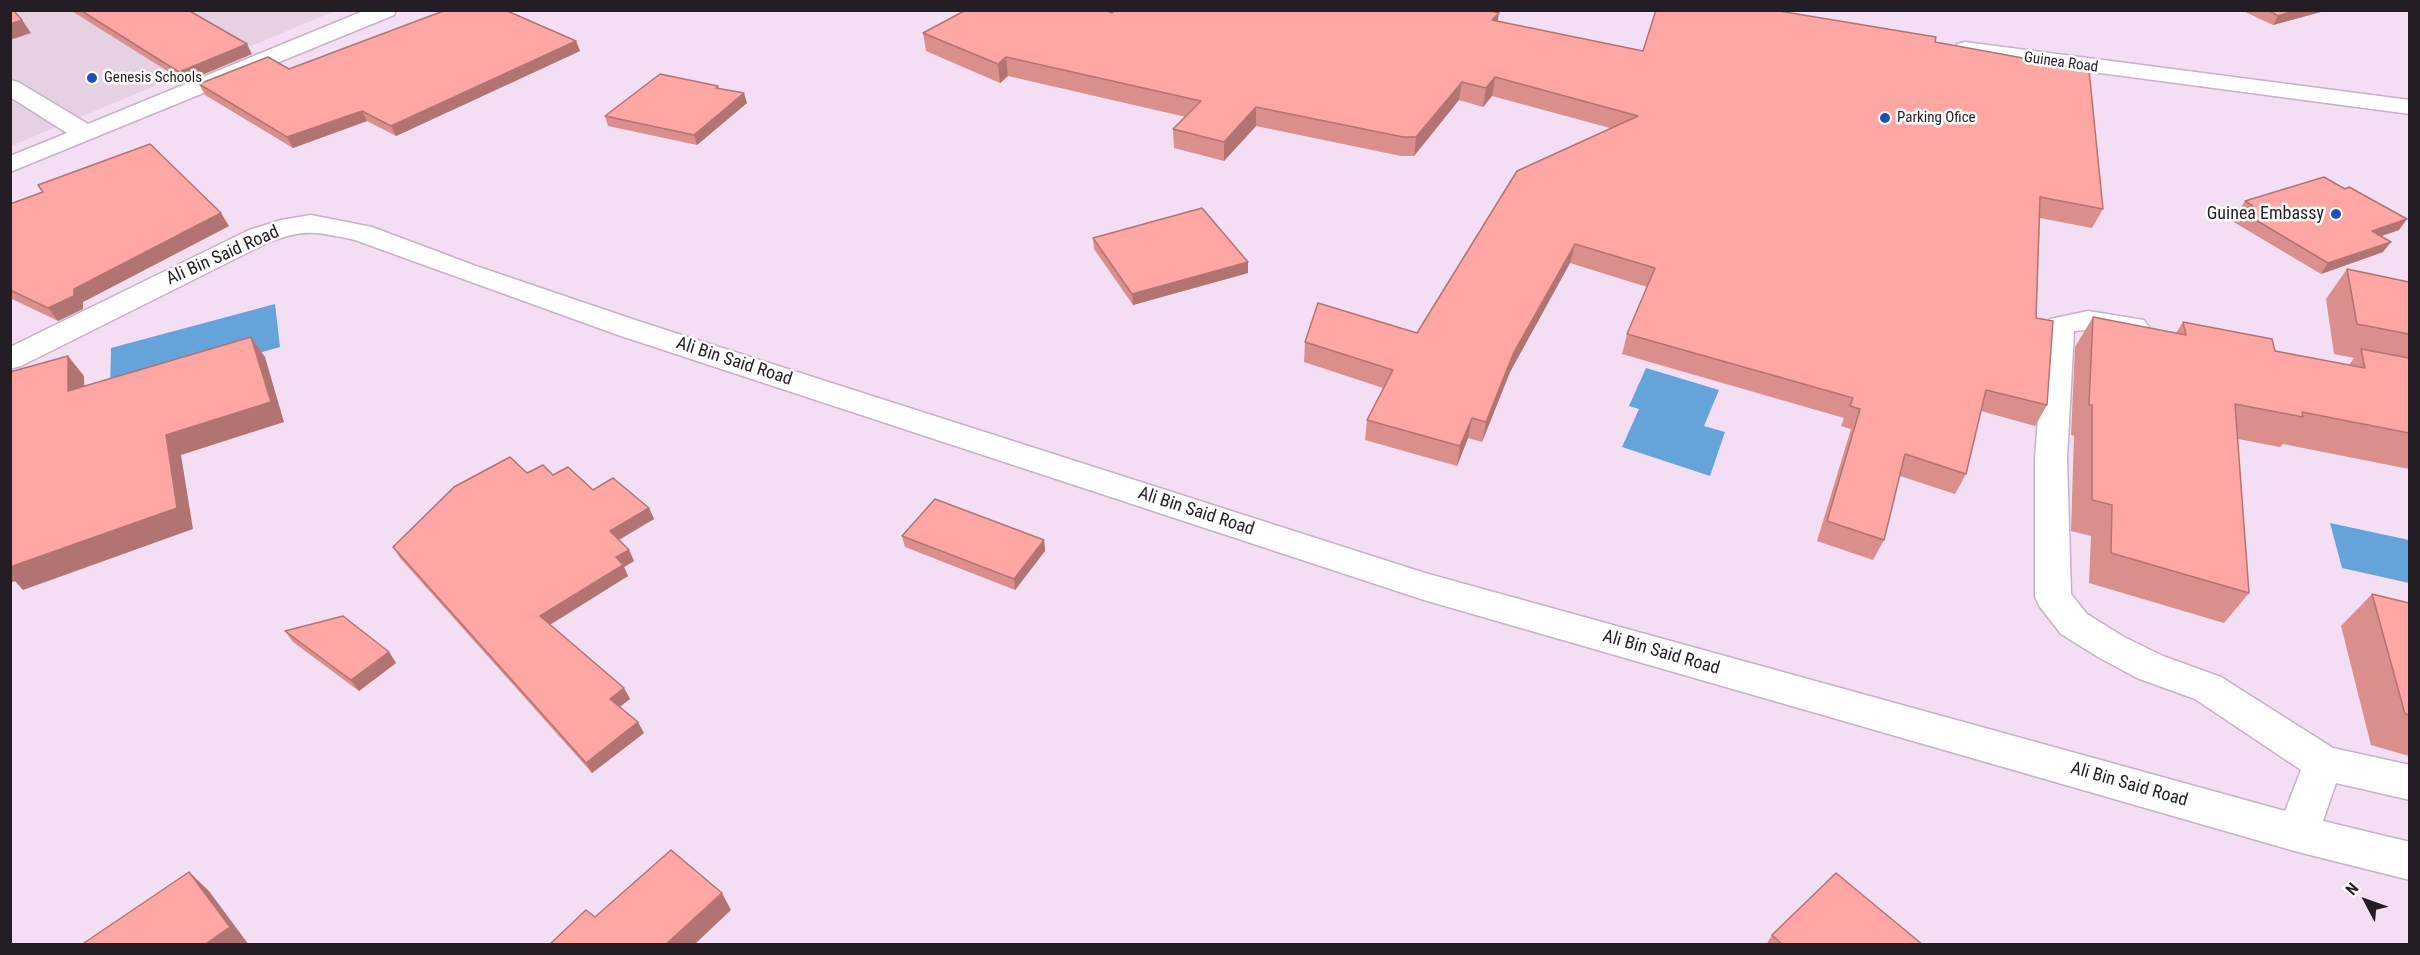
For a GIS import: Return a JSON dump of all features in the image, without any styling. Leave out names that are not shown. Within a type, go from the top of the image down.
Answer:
[{"type":"street","points":[[10,165],[386,10]]},
{"type":"street","name":"Guinea Road","points":[[1949,47],[2409,107]]},
{"type":"street","points":[[10,87],[85,133]]},
{"type":"street","name":"Ali Bin Said Road","points":[[10,359],[259,236],[282,228],[311,223],[362,233],[628,328],[1424,586],[2298,833],[2409,861]]},
{"type":"street","points":[[2163,333],[2100,320],[2078,320],[2060,326],[2052,458],[2054,597],[2074,624],[2111,647],[2150,667],[2208,688],[2323,763],[2409,783]]},
{"type":"street","points":[[2298,833],[2323,763]]},
{"type":"shaded area","name":"Genesis Schools","points":[[11,11],[335,11],[11,146]]},
{"type":"water","points":[[275,304],[280,347],[110,395],[111,348]]},
{"type":"water","points":[[1646,368],[1719,390],[1704,426],[1725,432],[1710,476],[1622,447],[1639,409],[1629,406]]},
{"type":"water","points":[[2330,523],[2409,540],[2409,583],[2342,568]]},
{"type":"building","points":[[10,10],[13,10],[22,20],[10,24]]},
{"type":"building","points":[[80,10],[188,10],[247,44],[179,72]]},
{"type":"building","points":[[446,10],[505,10],[576,41],[391,126],[362,111],[287,137],[199,84],[268,57],[289,69]]},
{"type":"building","points":[[966,10],[1106,10],[1112,13],[1115,10],[1488,10],[1499,13],[1492,20],[1643,51],[1656,10],[1773,10],[1936,37],[1935,42],[2089,70],[2103,209],[2040,197],[2036,318],[2053,321],[2047,405],[1986,390],[1966,474],[1905,454],[1884,540],[1827,521],[1860,409],[1850,406],[1853,398],[1627,334],[1655,268],[1575,244],[1514,352],[1486,422],[1472,418],[1460,446],[1367,420],[1393,370],[1305,342],[1318,303],[1417,333],[1517,171],[1638,116],[1495,77],[1486,88],[1462,82],[1416,137],[1403,137],[1256,107],[1224,142],[1173,129],[1201,101],[1006,57],[998,64],[923,33]]},
{"type":"building","points":[[2268,10],[2297,10],[2278,16]]},
{"type":"building","points":[[660,74],[744,93],[694,135],[605,116]]},
{"type":"building","points":[[150,144],[221,213],[74,289],[74,296],[48,308],[10,290],[10,204],[43,192],[38,185]]},
{"type":"building","points":[[2324,177],[2345,189],[2349,187],[2407,219],[2372,231],[2391,242],[2328,263],[2239,210],[2253,206],[2245,201]]},
{"type":"building","points":[[1202,208],[1248,262],[1132,294],[1093,238]]},
{"type":"building","points":[[2347,269],[2409,282],[2409,334],[2357,324]]},
{"type":"building","points":[[2093,317],[2186,335],[2183,322],[2272,339],[2275,351],[2365,368],[2361,349],[2409,358],[2409,433],[2302,412],[2303,417],[2235,404],[2249,593],[2111,553],[2112,505],[2092,500],[2092,405],[2089,405]]},
{"type":"building","points":[[251,337],[271,402],[166,435],[177,508],[10,567],[10,372],[68,356],[68,391]]},
{"type":"building","points":[[510,457],[527,473],[543,465],[553,475],[568,467],[593,490],[613,478],[649,508],[610,531],[629,550],[616,557],[623,565],[540,616],[624,688],[610,699],[638,722],[586,763],[393,547],[454,487]]},
{"type":"building","points":[[935,499],[1044,540],[1014,579],[902,536]]},
{"type":"building","points":[[2372,594],[2409,603],[2409,715],[2405,714]]},
{"type":"building","points":[[343,616],[389,652],[351,680],[285,631]]},
{"type":"building","points":[[671,850],[722,893],[665,945],[549,945],[586,910],[595,917]]},
{"type":"building","points":[[189,872],[230,927],[207,943],[208,945],[81,945]]},
{"type":"building","points":[[1836,873],[1923,945],[1783,945],[1772,935]]},
{"type":"place","name":"Genesis Schools","points":[[92,78]]},
{"type":"place","name":"Parking Ofice","points":[[1885,118]]},
{"type":"place","name":"Guinea Embassy","points":[[2336,214]]}]
